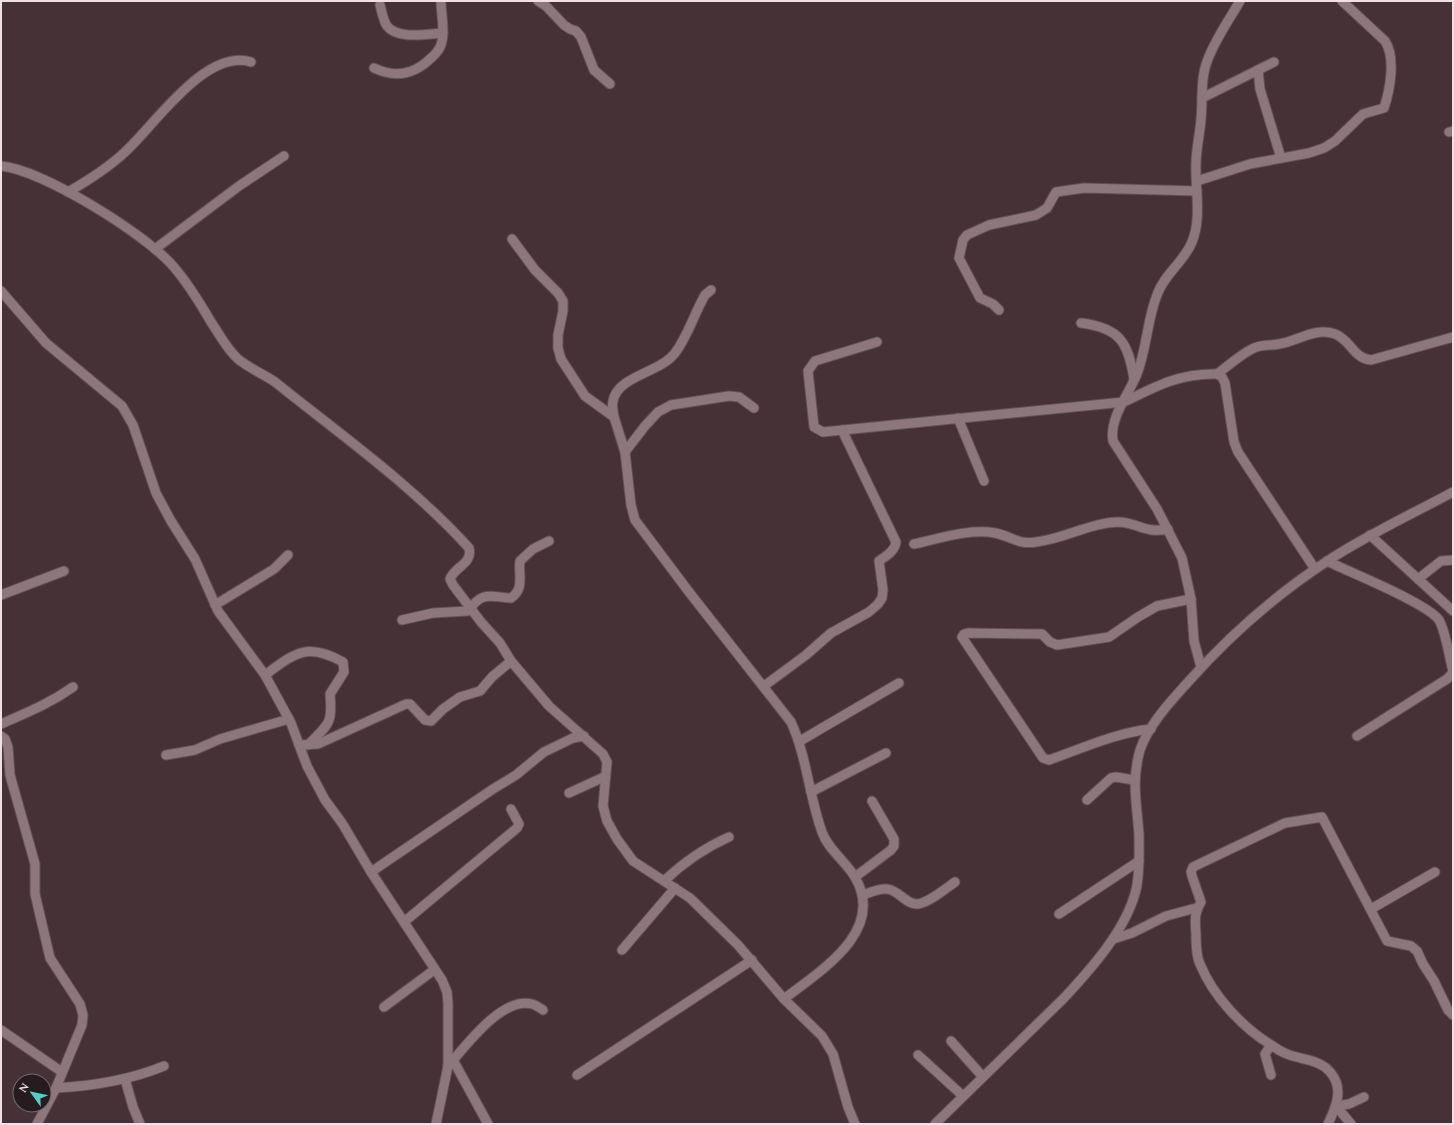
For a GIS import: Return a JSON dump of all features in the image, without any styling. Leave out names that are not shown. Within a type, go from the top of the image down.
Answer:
[{"type":"street","points":[[374,68],[384,73],[410,73],[423,66],[437,53],[442,42],[443,33],[441,1]]},
{"type":"street","points":[[538,1],[546,6],[570,30],[576,31],[581,37],[594,70],[610,84]]},
{"type":"street","points":[[1201,667],[1192,628],[1191,598],[1182,558],[1168,528],[1113,441],[1114,424],[1134,380],[1145,351],[1157,295],[1167,276],[1185,254],[1192,242],[1196,228],[1197,144],[1201,119],[1204,73],[1212,49],[1240,1]]},
{"type":"street","points":[[998,310],[993,304],[980,298],[959,258],[960,248],[967,235],[989,225],[1036,215],[1047,208],[1056,192],[1062,190],[1084,188],[1197,186],[1250,164],[1309,153],[1324,148],[1335,141],[1363,114],[1384,108],[1392,57],[1389,47],[1385,41],[1342,1]]},
{"type":"street","points":[[380,5],[384,22],[388,28],[396,32],[403,34],[443,33]]},
{"type":"street","points":[[68,192],[103,171],[127,151],[181,92],[205,74],[234,61],[245,60],[251,62]]},
{"type":"street","points":[[1202,98],[1274,62]]},
{"type":"street","points":[[1258,70],[1260,89],[1281,158]]},
{"type":"street","points":[[155,249],[239,186],[284,156]]},
{"type":"street","points":[[1,166],[39,178],[68,192],[120,223],[155,249],[173,266],[210,320],[226,347],[239,360],[273,381],[377,462],[440,518],[470,548],[471,554],[468,561],[452,574],[450,579],[470,608],[500,643],[511,661],[548,706],[603,754],[607,762],[604,777],[603,806],[607,821],[617,839],[633,861],[690,898],[752,960],[784,999],[822,1036],[833,1054],[848,1106],[855,1124]]},
{"type":"street","points":[[512,238],[535,270],[558,293],[562,301],[558,348],[565,365],[584,396],[614,417]]},
{"type":"street","points":[[711,290],[705,295],[683,340],[674,354],[653,371],[631,380],[620,388],[615,394],[612,403],[614,417],[625,452],[635,520],[684,586],[791,722],[800,741],[822,834],[855,878],[863,895],[863,911],[849,945],[839,956],[784,999]]},
{"type":"street","points":[[1,291],[46,343],[122,406],[133,425],[156,494],[195,559],[215,605],[265,675],[303,745],[307,766],[325,800],[342,823],[371,872],[442,980],[447,992],[451,1063],[436,1124]]},
{"type":"street","points":[[1081,323],[1096,325],[1118,334],[1125,344],[1131,361],[1134,380]]},
{"type":"street","points":[[877,342],[815,361],[808,371],[814,427],[823,432],[1124,402],[1173,379],[1217,374],[1252,349],[1261,345],[1280,344],[1311,333],[1328,332],[1337,334],[1348,343],[1359,357],[1371,360],[1453,337]]},
{"type":"street","points":[[1217,374],[1222,377],[1225,383],[1234,442],[1238,452],[1315,569]]},
{"type":"street","points":[[625,452],[644,426],[658,412],[671,405],[729,396],[739,397],[754,408]]},
{"type":"street","points":[[958,418],[984,481]]},
{"type":"street","points":[[764,686],[806,655],[831,633],[869,612],[882,598],[883,590],[879,561],[892,551],[896,542],[842,430]]},
{"type":"street","points":[[935,1124],[1084,976],[1113,938],[1128,910],[1136,890],[1139,861],[1139,835],[1134,780],[1141,749],[1160,714],[1201,667],[1248,622],[1315,569],[1370,535],[1453,492]]},
{"type":"street","points":[[914,544],[951,535],[983,532],[996,533],[1021,543],[1037,542],[1105,524],[1120,522],[1149,530],[1168,528]]},
{"type":"street","points":[[1370,535],[1453,611]]},
{"type":"street","points":[[402,620],[433,613],[468,611],[483,596],[489,595],[511,598],[516,594],[522,578],[520,561],[533,549],[549,541]]},
{"type":"street","points":[[215,605],[274,569],[288,555]]},
{"type":"street","points":[[1418,579],[1441,561],[1453,560]]},
{"type":"street","points":[[1327,561],[1390,590],[1430,612],[1438,619],[1442,627],[1453,671],[1447,679],[1357,736]]},
{"type":"street","points":[[1,595],[64,571]]},
{"type":"street","points":[[1151,729],[1134,731],[1099,741],[1049,760],[1043,758],[962,637],[964,634],[968,633],[1042,634],[1050,642],[1057,645],[1109,637],[1157,606],[1191,598]]},
{"type":"street","points":[[265,675],[284,661],[307,650],[331,656],[343,662],[344,672],[330,694],[332,707],[328,724],[303,745]]},
{"type":"street","points":[[303,745],[318,744],[406,704],[410,704],[425,720],[430,721],[443,709],[460,697],[480,691],[492,677],[511,661]]},
{"type":"street","points":[[800,741],[899,683]]},
{"type":"street","points":[[1,724],[54,700],[73,687]]},
{"type":"street","points":[[166,755],[195,750],[220,739],[289,719]]},
{"type":"street","points":[[1,736],[5,739],[8,747],[11,781],[35,864],[37,874],[35,894],[50,958],[80,1004],[83,1015],[82,1025],[56,1088],[37,1124]]},
{"type":"street","points":[[371,872],[493,789],[516,776],[544,752],[573,738],[584,736]]},
{"type":"street","points":[[811,792],[886,753]]},
{"type":"street","points":[[569,793],[604,777]]},
{"type":"street","points":[[1087,800],[1111,778],[1116,777],[1134,780]]},
{"type":"street","points":[[855,878],[894,846],[894,839],[872,801]]},
{"type":"street","points":[[404,922],[517,828],[519,824],[518,820],[511,809]]},
{"type":"street","points":[[1113,938],[1132,933],[1166,916],[1196,908],[1201,902],[1191,872],[1193,867],[1286,823],[1322,817],[1387,941],[1411,946],[1417,951],[1448,1010],[1453,1015]]},
{"type":"street","points":[[664,881],[679,866],[706,848],[729,837]]},
{"type":"street","points":[[1059,914],[1139,861]]},
{"type":"street","points":[[1371,909],[1435,872]]},
{"type":"street","points":[[863,895],[875,890],[892,890],[909,902],[916,904],[925,902],[955,882]]},
{"type":"street","points":[[622,950],[675,888]]},
{"type":"street","points":[[1196,908],[1196,938],[1199,963],[1231,1013],[1241,1024],[1271,1045],[1287,1054],[1313,1061],[1324,1066],[1331,1073],[1336,1084],[1338,1099],[1328,1124]]},
{"type":"street","points":[[577,1075],[752,960]]},
{"type":"street","points":[[384,1007],[434,970]]},
{"type":"street","points":[[451,1063],[489,1021],[504,1010],[523,1003],[533,1004],[543,1010]]},
{"type":"street","points":[[1,1030],[62,1072]]},
{"type":"street","points":[[950,1040],[983,1077]]},
{"type":"street","points":[[1271,1045],[1265,1054],[1271,1075]]},
{"type":"street","points":[[918,1055],[963,1096]]},
{"type":"street","points":[[451,1063],[488,1124]]},
{"type":"street","points":[[56,1088],[78,1087],[125,1079],[164,1066]]},
{"type":"street","points":[[125,1079],[133,1107],[140,1124]]},
{"type":"street","points":[[1336,1106],[1349,1104],[1364,1097]]},
{"type":"street","points":[[1336,1106],[1351,1124]]}]
